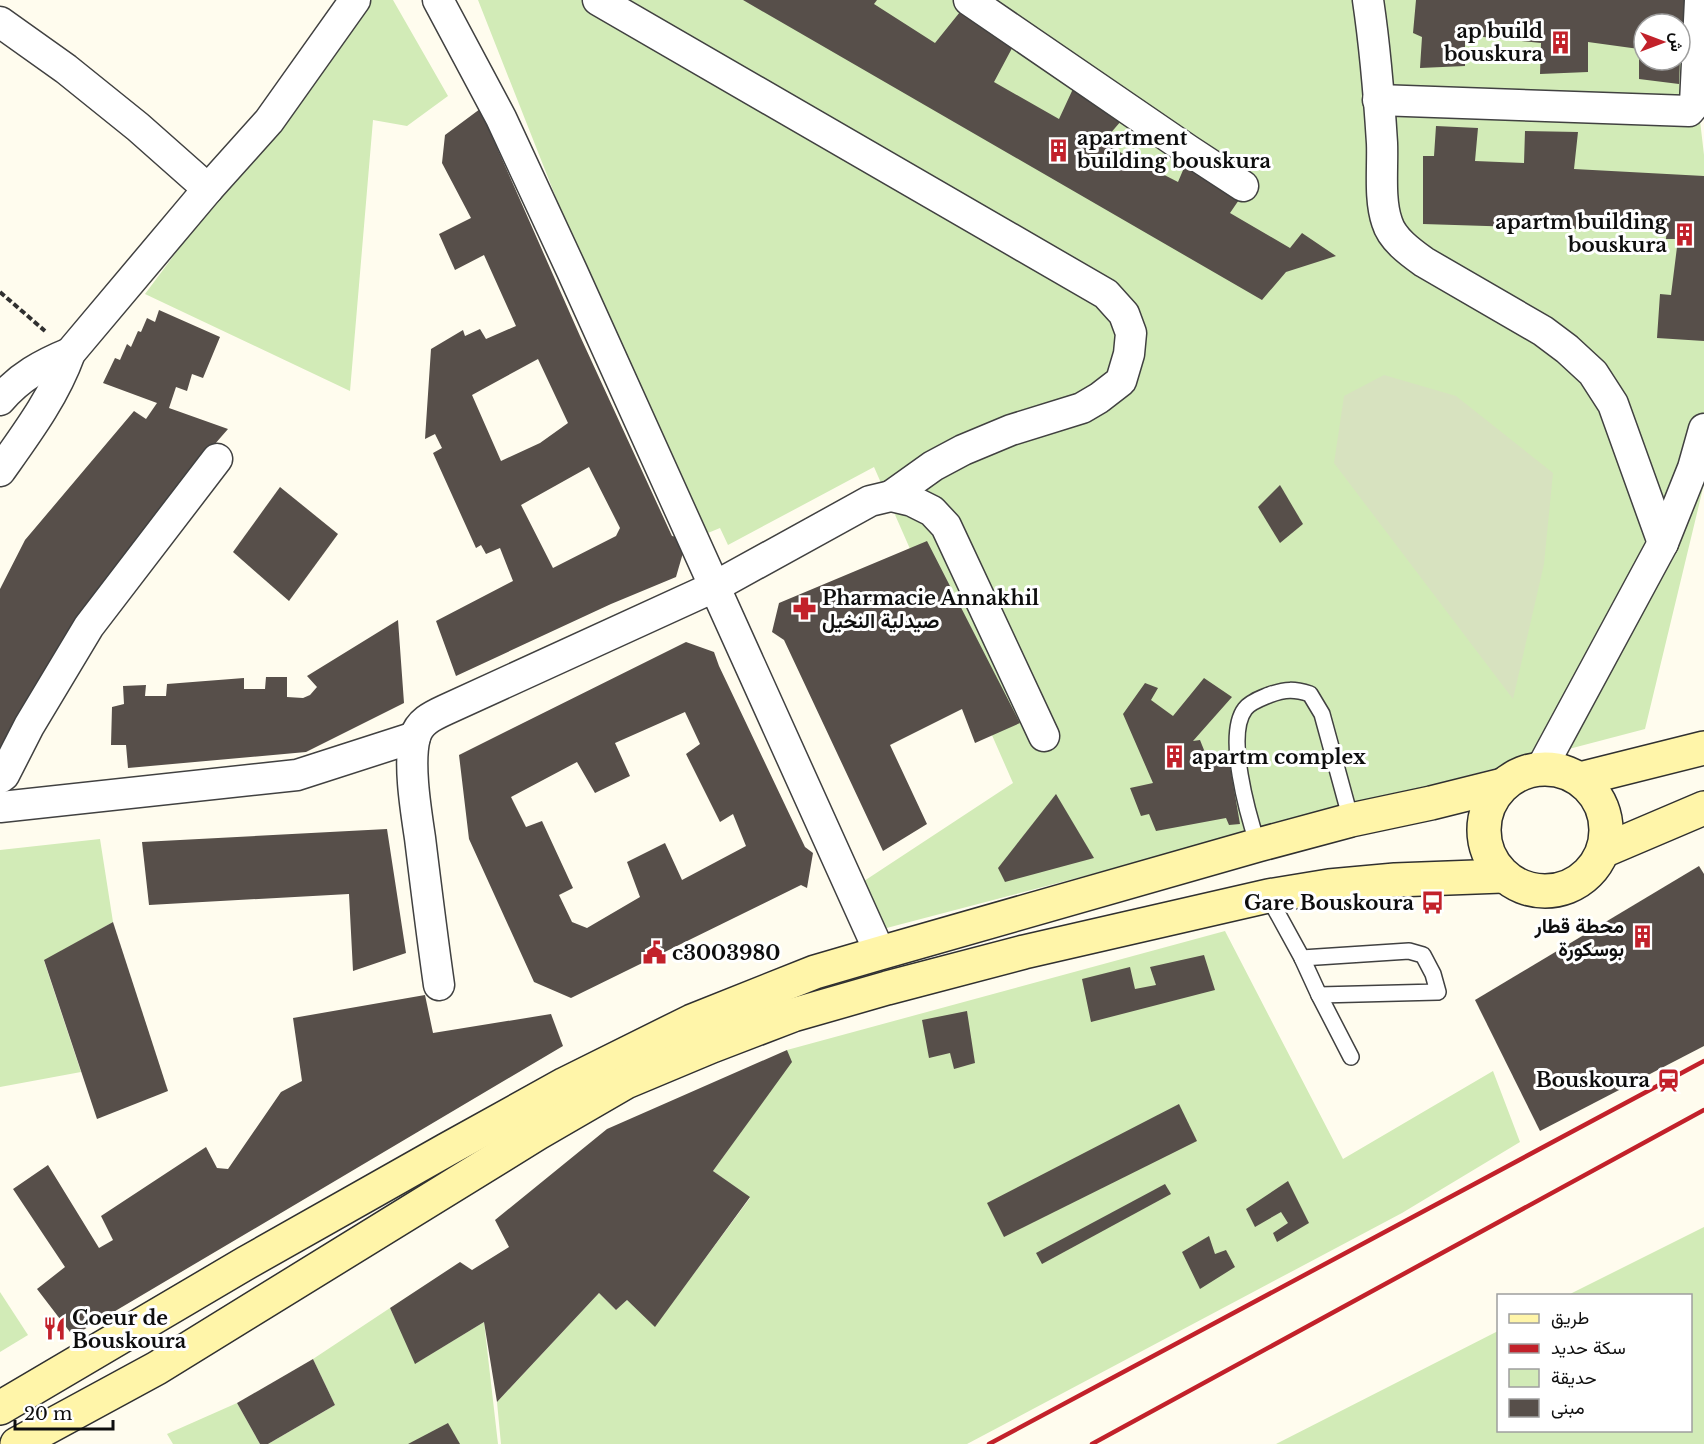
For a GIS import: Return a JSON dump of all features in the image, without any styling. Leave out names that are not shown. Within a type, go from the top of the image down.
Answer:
[{"type":"street","points":[[0,471],[42,410],[63,373],[70,353],[208,189],[270,122],[356,0]]},
{"type":"street","points":[[438,0],[506,128],[880,953]]},
{"type":"street","points":[[439,985],[414,794],[413,752],[419,727],[434,716],[714,587],[870,501],[891,496],[933,466],[963,450],[1011,430],[1082,408],[1121,381],[1129,354],[1131,333],[1124,314],[1106,294],[598,0]]},
{"type":"street","points":[[969,0],[1243,186]]},
{"type":"street","points":[[1368,0],[1382,144],[1382,189],[1387,222],[1394,235],[1410,252],[1424,262],[1543,330],[1593,373],[1613,404],[1663,543]]},
{"type":"street","points":[[1378,100],[1689,111],[1695,104],[1700,0]]},
{"type":"street","points":[[0,22],[66,69],[138,127],[208,189]]},
{"type":"street","points":[[0,400],[26,375],[47,362],[70,353]]},
{"type":"street","points":[[1541,768],[1663,543],[1693,468],[1704,429]]},
{"type":"street","points":[[0,778],[4,775],[29,726],[89,626],[217,459]]},
{"type":"street","points":[[891,496],[912,501],[932,511],[946,526],[1044,736]]},
{"type":"street","points":[[0,807],[297,775],[415,737]]},
{"type":"street","points":[[1580,779],[1704,748]]},
{"type":"street","points":[[1541,768],[1561,770],[1580,779],[1601,804],[1607,830],[1603,851],[1598,862],[1584,878],[1557,891],[1536,892],[1520,887],[1502,876],[1494,866],[1485,846],[1485,816],[1493,796],[1503,785],[1520,773],[1541,768]]},
{"type":"street","points":[[0,1408],[256,1257],[565,1084],[692,1021],[815,972],[880,953],[1257,845],[1351,820],[1503,785]]},
{"type":"street","points":[[1603,851],[1704,808]]},
{"type":"street","points":[[17,1444],[158,1368],[519,1145],[626,1082],[793,1015],[887,987],[1024,952],[1268,896],[1329,886],[1395,880],[1502,876]]},
{"type":"lane","points":[[1257,845],[1248,815],[1237,754],[1238,724],[1246,708],[1261,698],[1279,692],[1297,690],[1310,694],[1322,714],[1351,820]]},
{"type":"lane","points":[[1268,896],[1302,958],[1351,1057]]},
{"type":"lane","points":[[1302,958],[1409,951],[1424,956],[1433,974],[1438,993],[1319,995]]},
{"type":"path","points":[[0,292],[70,353]]},
{"type":"green space","points":[[365,0],[393,0],[448,96],[407,126],[373,120],[350,391],[145,294]]},
{"type":"green space","points":[[478,0],[1686,0],[1687,12],[1632,12],[1632,72],[1692,72],[1692,52],[1704,155],[1704,484],[1645,729],[879,930],[858,885],[1013,783],[874,467],[728,545],[720,528],[691,540]]},
{"type":"green space","points":[[1384,375],[1456,396],[1553,473],[1544,564],[1513,699],[1334,463],[1344,396]]},
{"type":"green space","points":[[100,839],[113,922],[44,961],[81,1072],[0,1087],[0,850]]},
{"type":"green space","points":[[1225,931],[1343,1159],[1493,1071],[1520,1142],[1402,1213],[967,1444],[501,1444],[497,1402],[599,1293],[616,1310],[627,1300],[655,1326],[750,1198],[713,1171],[791,1062],[787,1050]]},
{"type":"green space","points":[[1704,1227],[1704,1444],[1276,1444],[1497,1332],[1497,1432],[1692,1432],[1692,1294],[1570,1294]]},
{"type":"green space","points":[[0,1292],[28,1335],[0,1352]]},
{"type":"green space","points":[[390,1308],[416,1363],[484,1322],[498,1444],[268,1444],[335,1405],[313,1359]]},
{"type":"green space","points":[[237,1403],[260,1444],[173,1444],[167,1434]]},
{"type":"building","name":"apartment building bouskura","points":[[743,0],[877,0],[874,4],[935,43],[968,2],[1018,37],[994,82],[1059,119],[1078,78],[1128,113],[1102,143],[1178,182],[1189,156],[1245,191],[1230,213],[1290,248],[1302,233],[1336,256],[1286,272],[1262,300]]},
{"type":"building","name":"ap build bouskura","points":[[1416,0],[1692,0],[1692,12],[1632,12],[1632,48],[1588,42],[1588,72],[1540,74],[1541,43],[1465,35],[1465,66],[1420,68],[1422,37],[1413,33]]},
{"type":"building","name":"ap build bouskura","points":[[1639,72],[1680,72],[1679,84],[1639,79]]},
{"type":"building","points":[[480,109],[580,336],[672,536],[687,539],[676,577],[611,604],[456,676],[436,621],[513,581],[500,548],[486,554],[481,545],[476,548],[433,453],[442,448],[435,434],[425,439],[431,349],[463,330],[465,336],[480,329],[486,339],[516,326],[484,255],[455,270],[439,234],[471,218],[442,163],[445,135]],"holes":[[[538,359],[568,423],[540,443],[501,461],[472,395]],[[589,467],[620,528],[616,536],[553,568],[521,505]]]},
{"type":"building","name":"apartm building bouskura","points":[[1436,126],[1478,128],[1475,161],[1524,163],[1525,131],[1578,132],[1574,169],[1704,176],[1704,341],[1657,338],[1660,294],[1671,295],[1678,239],[1666,239],[1667,224],[1611,221],[1609,230],[1423,224],[1423,156],[1434,156]]},
{"type":"building","points":[[159,310],[220,337],[203,378],[192,374],[187,391],[176,387],[169,408],[228,429],[180,484],[80,613],[0,748],[0,589],[25,540],[134,411],[146,419],[157,403],[103,383],[115,358],[120,360],[127,344],[131,347],[147,318],[155,322]]},
{"type":"building","points":[[1280,485],[1303,524],[1280,543],[1258,507]]},
{"type":"building","points":[[280,487],[338,534],[289,601],[233,552]]},
{"type":"building","points":[[927,541],[1020,723],[975,743],[962,709],[890,745],[927,824],[883,851],[784,640],[772,632],[779,603]]},
{"type":"building","points":[[398,620],[404,703],[306,752],[128,768],[126,745],[111,745],[112,707],[124,704],[123,686],[146,685],[145,696],[166,696],[167,684],[244,678],[244,689],[265,689],[266,677],[287,677],[287,697],[303,698],[310,695],[317,687],[307,676]]},
{"type":"building","points":[[686,642],[714,652],[805,847],[813,853],[807,888],[801,885],[571,998],[534,982],[469,839],[459,755]],"holes":[[[685,712],[700,744],[686,754],[720,822],[733,814],[746,846],[682,880],[665,843],[627,862],[640,897],[587,928],[572,922],[559,895],[573,888],[542,821],[526,827],[511,797],[577,762],[595,793],[630,776],[615,743]]]},
{"type":"building","name":"apartm complex","points":[[1204,678],[1232,697],[1193,741],[1200,740],[1208,760],[1228,754],[1240,824],[1229,825],[1226,818],[1156,831],[1149,814],[1141,816],[1130,788],[1153,783],[1123,714],[1145,683],[1158,688],[1151,700],[1173,716]]},
{"type":"building","points":[[1056,794],[1094,858],[1005,882],[998,868]]},
{"type":"building","points":[[387,829],[406,953],[353,971],[349,894],[149,905],[142,842]]},
{"type":"building","name":"محطة قطار بوسكورة","points":[[1699,866],[1704,874],[1704,1046],[1540,1131],[1475,1000]]},
{"type":"building","points":[[113,922],[168,1091],[97,1119],[44,960]]},
{"type":"building","points":[[1204,955],[1215,990],[1091,1022],[1082,979],[1130,967],[1135,989],[1156,985],[1150,967]]},
{"type":"building","points":[[425,995],[433,1033],[551,1014],[563,1046],[73,1336],[37,1289],[65,1267],[13,1189],[48,1165],[99,1248],[113,1240],[101,1216],[206,1147],[217,1168],[228,1169],[281,1092],[302,1081],[293,1018]]},
{"type":"building","points":[[967,1011],[975,1063],[954,1069],[950,1053],[929,1058],[922,1020]]},
{"type":"building","points":[[787,1050],[792,1062],[713,1171],[750,1197],[655,1327],[627,1300],[616,1310],[599,1293],[497,1402],[484,1322],[415,1364],[390,1308],[460,1262],[472,1270],[509,1247],[495,1220],[607,1129]]},
{"type":"building","points":[[1179,1104],[1197,1141],[1004,1237],[987,1203]]},
{"type":"building","points":[[1288,1181],[1309,1223],[1277,1242],[1273,1233],[1288,1223],[1281,1212],[1255,1227],[1246,1209]]},
{"type":"building","points":[[1165,1184],[1171,1194],[1042,1264],[1036,1253]]},
{"type":"building","points":[[1209,1236],[1215,1254],[1226,1250],[1235,1267],[1200,1289],[1182,1252]]},
{"type":"building","points":[[313,1359],[335,1405],[268,1444],[260,1444],[237,1403]]},
{"type":"building","points":[[448,1423],[460,1444],[408,1444]]},
{"type":"railway","points":[[989,1444],[1704,1061]]},
{"type":"railway","points":[[1092,1444],[1704,1110]]},
{"type":"place","name":"ap build bouskura","points":[[1561,42]]},
{"type":"place","name":"apartment building bouskura","points":[[1059,150]]},
{"type":"place","name":"apartm building bouskura","points":[[1685,234]]},
{"type":"place","name":"Pharmacie Annakhil صيدلية النخيل","points":[[804,609]]},
{"type":"place","name":"apartm complex","points":[[1174,757]]},
{"type":"place","name":"Gare Bouskoura","points":[[1432,903]]},
{"type":"place","name":"محطة قطار بوسكورة","points":[[1642,937]]},
{"type":"place","name":"c3003980","points":[[654,953]]},
{"type":"place","name":"Bouskoura","points":[[1668,1080]]},
{"type":"place","name":"Coeur de Bouskoura","points":[[54,1329]]}]
